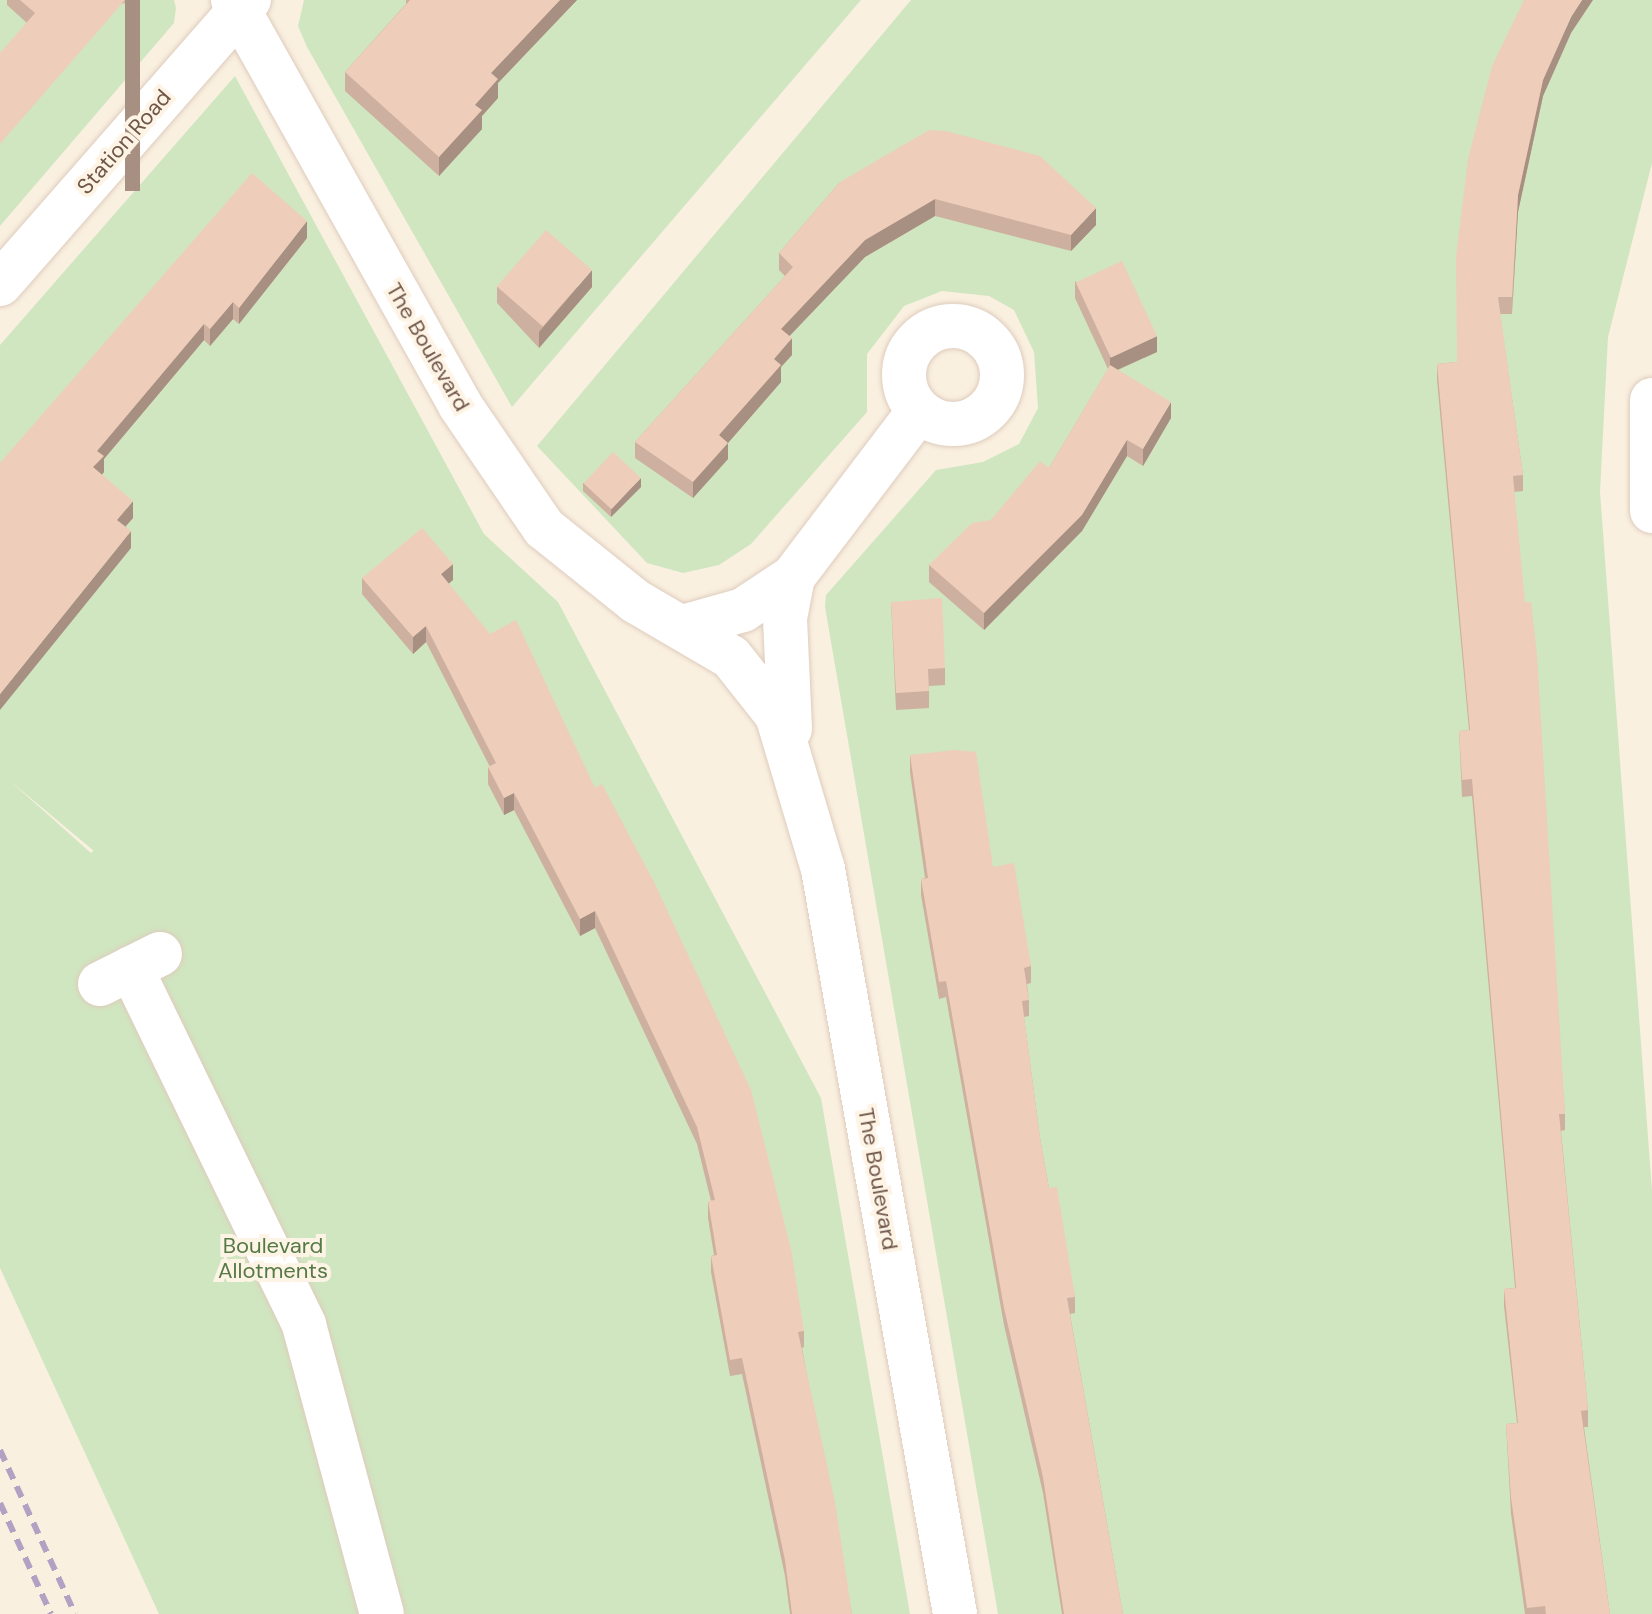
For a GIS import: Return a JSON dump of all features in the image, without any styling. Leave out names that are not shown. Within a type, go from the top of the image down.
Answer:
[{"type":"street","name":"Station Road","points":[[0,284],[241,3]]},
{"type":"street","name":"The Boulevard","points":[[241,3],[460,405],[544,528],[588,568],[731,657],[761,688],[791,746]]},
{"type":"street","points":[[1652,400],[1652,511]]},
{"type":"street","name":"The Boulevard","points":[[683,627],[743,610],[793,577],[919,411]]},
{"type":"street","name":"The Boulevard","points":[[793,577],[785,618],[791,746],[823,869],[955,1614]]},
{"type":"street","points":[[130,969],[304,1325],[382,1614]]},
{"type":"green space","points":[[0,0],[174,0],[176,8],[174,23],[0,226]]},
{"type":"green space","points":[[304,0],[861,0],[512,407],[307,47],[298,26]]},
{"type":"green space","points":[[911,0],[1652,0],[1652,163],[1608,337],[1600,492],[1652,1191],[1652,1614],[998,1614],[825,607],[826,595],[936,470],[983,462],[1019,444],[1038,408],[1034,352],[1014,310],[989,296],[942,291],[904,306],[867,354],[867,412],[751,544],[719,565],[683,573],[647,563],[537,446]]},
{"type":"green space","name":"Boulevard Allotments","points":[[235,76],[484,534],[558,602],[821,1098],[910,1614],[159,1614],[0,1268],[0,345]],"holes":[[[9,780],[94,851],[91,853]]]},
{"type":"building","points":[[20,0],[125,0],[0,144],[0,53],[35,13]]},
{"type":"building","points":[[410,0],[560,0],[491,73],[498,79],[475,105],[482,110],[439,157],[345,72]]},
{"type":"building","points":[[1524,0],[1582,0],[1571,17],[1543,80],[1518,195],[1512,297],[1498,297],[1523,475],[1513,476],[1525,602],[1531,602],[1537,655],[1565,1114],[1559,1114],[1588,1410],[1581,1411],[1610,1614],[1546,1614],[1545,1606],[1527,1608],[1511,1498],[1506,1424],[1518,1423],[1504,1289],[1516,1288],[1472,779],[1462,780],[1459,731],[1470,730],[1437,364],[1457,362],[1456,257],[1468,159],[1492,66]]},
{"type":"building","points":[[929,130],[946,131],[1040,156],[1096,208],[1071,235],[935,199],[865,240],[781,329],[792,338],[774,359],[781,365],[719,435],[728,443],[693,482],[635,442],[793,267],[779,253],[840,182]]},
{"type":"building","points":[[252,173],[307,221],[239,308],[233,302],[210,329],[204,324],[97,451],[104,456],[93,467],[133,501],[117,520],[131,531],[0,694],[0,463]]},
{"type":"building","points":[[546,230],[592,270],[543,327],[497,287]]},
{"type":"building","points":[[1122,261],[1157,336],[1111,358],[1076,283]]},
{"type":"building","points":[[1110,365],[1171,402],[1143,449],[1127,440],[1082,515],[984,613],[929,565],[972,523],[991,520],[1040,461],[1049,468]]},
{"type":"building","points":[[613,452],[641,478],[611,509],[584,483]]},
{"type":"building","points":[[422,528],[453,564],[441,574],[490,634],[516,620],[595,788],[602,784],[654,882],[751,1090],[791,1249],[804,1331],[798,1332],[835,1502],[852,1614],[792,1614],[785,1560],[742,1358],[730,1360],[711,1256],[717,1255],[708,1201],[715,1200],[697,1127],[595,911],[580,919],[514,793],[504,798],[488,767],[496,763],[426,626],[413,637],[362,578]]},
{"type":"building","points":[[942,598],[945,668],[928,669],[929,691],[896,693],[891,602]]},
{"type":"building","points":[[955,750],[976,752],[993,867],[1014,863],[1031,966],[1024,968],[1029,1000],[1022,1001],[1040,1138],[1049,1188],[1057,1187],[1075,1297],[1067,1298],[1123,1614],[1064,1614],[1043,1477],[1004,1308],[946,981],[939,982],[921,879],[928,878],[910,755]]},
{"type":"railway","points":[[0,1450],[75,1614]]},
{"type":"railway","points":[[0,1503],[51,1614]]}]
